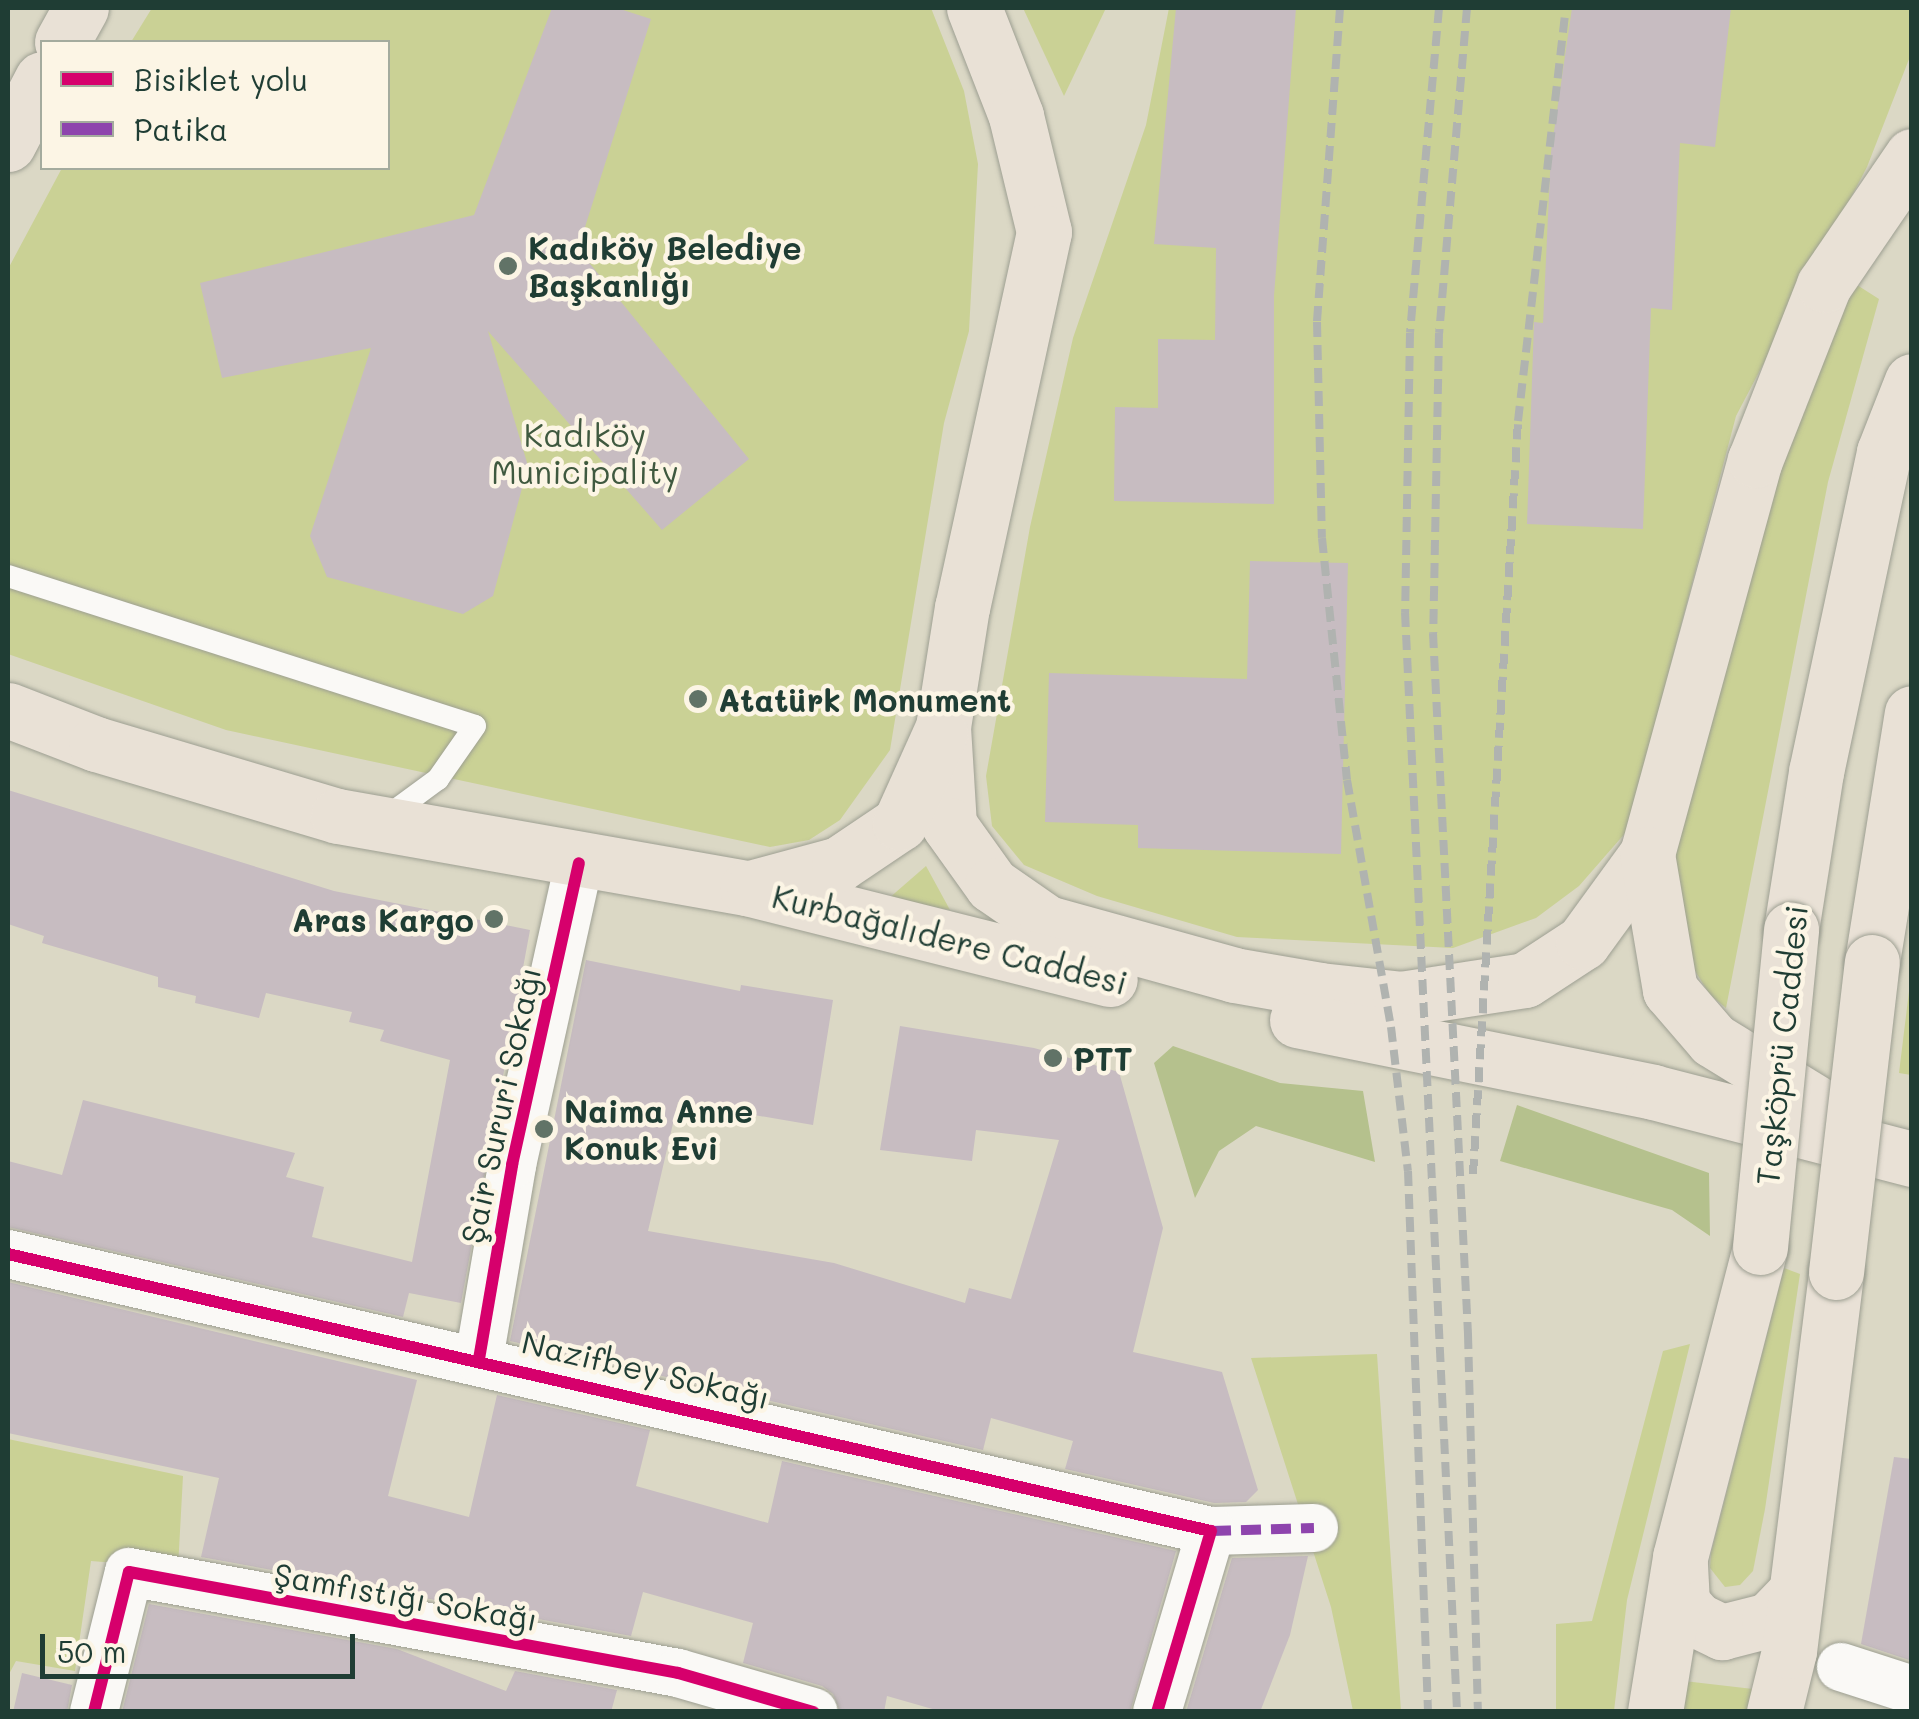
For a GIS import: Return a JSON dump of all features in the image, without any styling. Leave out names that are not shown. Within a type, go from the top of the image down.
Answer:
[{"type":"main road","points":[[63,40],[81,8]]},
{"type":"main road","points":[[974,8],[1016,116],[1044,232],[962,607],[943,727],[949,825],[992,885],[1047,923],[1268,982],[1401,1000],[1525,980],[1582,942],[1647,854],[1755,460],[1824,284],[1912,156]]},
{"type":"main road","points":[[8,144],[40,83]]},
{"type":"main road","name":"Taşköprü Caddesi","points":[[1655,1712],[1680,1557],[1760,1247],[1791,930],[1816,772],[1884,452],[1912,380]]},
{"type":"main road","name":"Kurbağalıdere Caddesi","points":[[8,710],[96,744],[378,823],[580,863],[746,888],[1180,997],[1653,1092],[1904,1157]]},
{"type":"main road","points":[[1774,1712],[1794,1594],[1872,962],[1912,713]]},
{"type":"main road","points":[[746,888],[838,864],[900,823],[943,727]]},
{"type":"main road","points":[[1647,854],[1670,990],[1713,1040],[1904,1157]]},
{"type":"main road","points":[[1680,1557],[1682,1604],[1710,1628],[1753,1627],[1783,1610],[1794,1594]]},
{"type":"street","name":"Şair Sururi Sokağı","points":[[478,1359],[512,1165],[580,863]]},
{"type":"street","name":"Nazifbey Sokağı","points":[[8,1254],[478,1359],[1212,1531],[1314,1528]]},
{"type":"street","points":[[1157,1712],[1212,1531]]},
{"type":"street","name":"Şamfıstığı Sokağı","points":[[94,1712],[129,1572],[678,1672],[813,1712]]},
{"type":"street","points":[[1840,1667],[1912,1690]]},
{"type":"lane","points":[[8,576],[475,726],[438,779],[378,823]]},
{"type":"green space","name":"Kadıköy Municipality","points":[[152,8],[931,8],[964,91],[978,164],[969,331],[944,423],[890,750],[840,820],[809,840],[770,847],[226,730],[8,654],[8,269],[61,170],[390,170],[390,40],[132,40]]},
{"type":"green space","points":[[1023,8],[1106,8],[1064,96]]},
{"type":"green space","points":[[1169,8],[1911,8],[1911,54],[1867,167],[1736,416],[1627,831],[1579,886],[1536,918],[1453,948],[1237,937],[1097,896],[1024,865],[992,826],[986,776],[1030,527],[1073,338],[1146,125]]},
{"type":"green space","points":[[1857,285],[1879,299],[1828,482],[1726,1008],[1710,995],[1677,942],[1671,899],[1679,822],[1809,373]]},
{"type":"green space","points":[[926,866],[950,910],[888,899]]},
{"type":"green space","points":[[1911,975],[1911,1075],[1899,1073]]},
{"type":"green space","points":[[1173,1046],[1280,1083],[1363,1091],[1375,1162],[1256,1126],[1219,1151],[1195,1198],[1154,1063]]},
{"type":"green space","points":[[1517,1105],[1709,1173],[1710,1236],[1672,1210],[1500,1161]]},
{"type":"green space","points":[[1784,1268],[1800,1274],[1765,1509],[1753,1571],[1740,1585],[1725,1587],[1710,1568],[1711,1553]]},
{"type":"green space","points":[[1690,1344],[1627,1600],[1614,1711],[1556,1711],[1556,1624],[1592,1621],[1663,1351]]},
{"type":"green space","points":[[1377,1354],[1401,1711],[1353,1711],[1331,1607],[1251,1358]]},
{"type":"green space","points":[[8,1439],[183,1476],[178,1568],[91,1561],[75,1671],[16,1661],[8,1676]]},
{"type":"green space","points":[[1684,1681],[1753,1689],[1747,1711],[1684,1712]]},
{"type":"building","points":[[552,8],[617,8],[651,19],[578,249],[749,459],[662,530],[488,331],[528,466],[493,596],[463,614],[327,577],[310,536],[371,348],[222,378],[200,283],[474,215]]},
{"type":"building","points":[[1176,8],[1296,8],[1274,296],[1274,504],[1114,501],[1115,407],[1158,408],[1158,339],[1215,340],[1216,248],[1154,244]]},
{"type":"building","points":[[1572,8],[1731,8],[1715,147],[1680,143],[1672,310],[1651,308],[1643,529],[1527,524],[1534,322],[1543,323],[1551,152]]},
{"type":"building","points":[[1250,561],[1348,563],[1341,854],[1138,848],[1138,825],[1045,822],[1049,673],[1247,679]]},
{"type":"building","points":[[8,790],[334,891],[530,930],[461,1303],[409,1293],[403,1317],[8,1227],[8,1161],[62,1175],[83,1100],[295,1153],[286,1177],[324,1187],[312,1237],[412,1262],[450,1060],[380,1041],[384,1030],[349,1022],[352,1012],[266,993],[259,1018],[195,1003],[196,996],[158,987],[158,977],[42,943],[44,936],[8,924]]},
{"type":"building","points":[[586,960],[740,991],[741,985],[833,1000],[813,1125],[678,1102],[648,1231],[834,1263],[965,1303],[969,1288],[1011,1299],[1059,1140],[976,1130],[972,1161],[880,1150],[900,1026],[1034,1048],[1119,1072],[1163,1228],[1133,1352],[1222,1372],[1258,1490],[1246,1502],[1214,1503],[1065,1469],[1073,1441],[991,1418],[983,1450],[510,1341]]},
{"type":"building","points":[[8,1282],[417,1380],[388,1496],[469,1517],[497,1395],[650,1430],[636,1486],[768,1523],[782,1461],[1176,1551],[1130,1712],[943,1712],[887,1696],[884,1712],[840,1712],[833,1694],[822,1686],[743,1663],[753,1623],[643,1592],[631,1636],[201,1557],[219,1478],[8,1433]]},
{"type":"building","points":[[1894,1457],[1912,1459],[1912,1661],[1861,1644]]},
{"type":"building","points":[[1308,1556],[1290,1635],[1260,1712],[1186,1712],[1232,1558]]},
{"type":"building","points":[[149,1604],[397,1649],[506,1691],[515,1671],[617,1690],[611,1712],[122,1712]]},
{"type":"building","points":[[22,1673],[72,1685],[67,1712],[13,1712]]},
{"type":"railway","points":[[1340,8],[1317,322],[1322,538],[1347,780],[1391,1027],[1408,1171],[1428,1712]]},
{"type":"railway","points":[[1439,8],[1410,333],[1405,612],[1457,1712]]},
{"type":"railway","points":[[1467,8],[1439,333],[1433,633],[1468,1334],[1478,1712]]},
{"type":"railway","points":[[1473,1174],[1518,421],[1566,8]]},
{"type":"marked path","points":[[1211,1531],[1314,1528]]},
{"type":"cycle path","points":[[479,1359],[512,1165],[579,863]]},
{"type":"cycle path","points":[[8,1254],[1211,1531],[1157,1712]]},
{"type":"cycle path","points":[[94,1712],[129,1572],[678,1673],[813,1712]]},
{"type":"place","name":"Kadıköy Belediye Başkanlığı","points":[[508,266]]},
{"type":"place","name":"Atatürk Monument","points":[[698,699]]},
{"type":"place","name":"Aras Kargo","points":[[494,919]]},
{"type":"place","name":"PTT","points":[[1053,1058]]},
{"type":"place","name":"Naima Anne Konuk Evi","points":[[544,1129]]}]
